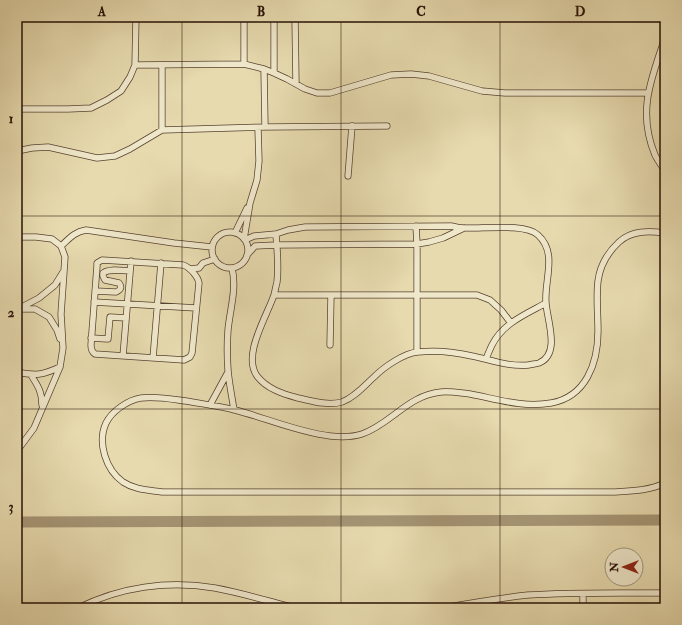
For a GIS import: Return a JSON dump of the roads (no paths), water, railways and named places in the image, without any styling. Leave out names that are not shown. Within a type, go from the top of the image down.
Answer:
[{"type":"lane","points":[[17,109],[91,108],[121,91],[136,65],[136,17]]},
{"type":"lane","points":[[244,17],[244,64]]},
{"type":"lane","points":[[274,17],[274,73]]},
{"type":"lane","points":[[295,17],[296,84]]},
{"type":"lane","points":[[665,38],[651,79],[647,99],[649,138],[656,157],[665,171]]},
{"type":"lane","points":[[136,65],[244,64],[264,69],[296,84],[305,90],[317,93],[330,93],[390,76],[411,74],[429,76],[482,91],[505,93],[648,93]]},
{"type":"lane","points":[[162,65],[162,130]]},
{"type":"lane","points":[[264,69],[265,127]]},
{"type":"lane","points":[[348,176],[352,126]]},
{"type":"lane","points":[[17,151],[32,148],[48,148],[97,158],[115,156],[162,130],[387,126]]},
{"type":"lane","points":[[244,240],[250,203],[257,180],[259,162],[258,128]]},
{"type":"lane","points":[[235,233],[250,203]]},
{"type":"lane","points":[[416,226],[417,352]]},
{"type":"lane","points":[[244,240],[254,236],[276,234],[305,227],[451,226],[464,228],[513,228],[528,230],[537,234],[544,242],[548,250],[549,261],[546,303],[552,334],[551,348],[546,359],[538,364],[524,365],[507,365],[455,353],[410,353],[385,368],[362,389],[342,402],[328,403],[314,401],[275,391],[256,375],[253,365],[254,344],[262,321],[274,295],[277,282],[278,268],[276,234]]},
{"type":"lane","points":[[247,255],[248,248],[244,240],[240,235],[235,233],[230,232],[220,235],[216,238],[212,248],[212,253],[215,259],[222,266],[232,268],[243,262],[255,246],[417,244],[443,238],[464,228]]},
{"type":"lane","points":[[61,246],[74,234],[86,230],[212,248]]},
{"type":"lane","points":[[665,233],[639,232],[623,238],[611,249],[603,263],[598,281],[598,333],[595,355],[588,377],[580,388],[568,397],[554,403],[537,405],[511,403],[454,392],[441,392],[427,395],[410,403],[374,428],[361,434],[332,436],[313,433],[234,410],[210,405],[157,397],[140,398],[129,401],[117,409],[106,423],[102,437],[103,453],[111,471],[123,482],[139,489],[162,492],[613,492],[638,491],[665,483]]},
{"type":"lane","points":[[17,237],[36,236],[52,239],[61,246],[65,257],[61,314],[63,348],[60,367],[34,428],[17,451]]},
{"type":"lane","points":[[190,269],[199,268],[203,263],[215,259]]},
{"type":"lane","points":[[102,260],[161,263],[186,266],[199,281],[192,353],[190,357],[184,360],[95,354],[91,349],[91,338],[98,263],[102,260]]},
{"type":"lane","points":[[123,356],[131,262]]},
{"type":"lane","points":[[153,358],[161,263]]},
{"type":"lane","points":[[232,268],[234,276],[233,294],[228,328],[227,352],[228,371],[234,410]]},
{"type":"lane","points":[[18,310],[39,298],[55,285],[64,270]]},
{"type":"lane","points":[[95,291],[116,292],[121,288],[119,282],[105,280],[103,273],[105,271],[130,271]]},
{"type":"lane","points":[[274,295],[477,295],[490,300],[501,310],[511,323]]},
{"type":"lane","points":[[330,345],[331,295]]},
{"type":"lane","points":[[94,302],[196,308]]},
{"type":"lane","points":[[486,359],[492,343],[502,330],[521,315],[546,303]]},
{"type":"lane","points":[[18,310],[34,309],[49,317],[57,330],[63,348]]},
{"type":"lane","points":[[91,338],[108,339],[110,317],[126,318]]},
{"type":"lane","points":[[17,372],[31,375],[47,373],[60,367]]},
{"type":"lane","points":[[210,405],[228,371]]},
{"type":"lane","points":[[31,375],[42,396],[42,408]]},
{"type":"lane","points":[[78,608],[110,594],[143,586],[182,584],[214,588],[294,608]]},
{"type":"lane","points":[[440,608],[528,595],[665,593]]},
{"type":"lane","points":[[583,594],[583,608]]},
{"type":"waterway","points":[[17,522],[665,520]]}]
